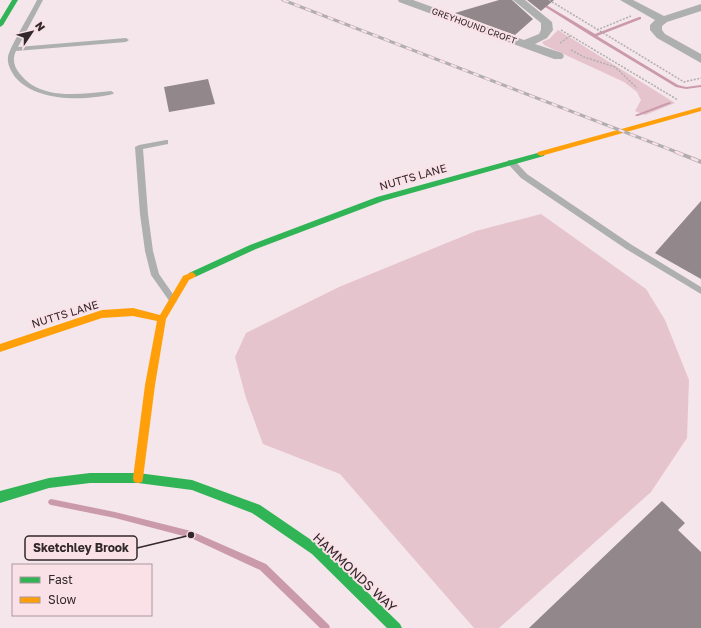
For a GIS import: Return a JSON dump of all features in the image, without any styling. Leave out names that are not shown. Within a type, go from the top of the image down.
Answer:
[{"type":"main road","points":[[0,25],[15,0]]},
{"type":"main road","name":"NUTTS LANE","points":[[138,478],[150,385],[162,319],[186,278],[254,247],[380,199],[699,110]]},
{"type":"main road","name":"NUTTS LANE","points":[[0,348],[102,314],[133,312],[162,319]]},
{"type":"main road","name":"HAMMONDS WAY","points":[[0,497],[49,483],[90,478],[138,478],[192,485],[256,509],[316,550],[396,628]]},
{"type":"street","name":"GREYHOUND CROFT","points":[[403,0],[558,56]]},
{"type":"street","points":[[518,0],[546,22]]},
{"type":"street","points":[[625,0],[663,20]]},
{"type":"street","points":[[701,7],[663,20],[656,25],[656,30],[661,36],[701,59]]},
{"type":"street","name":"GREYHOUND CROFT","points":[[523,44],[543,36],[547,30],[546,22]]},
{"type":"lane","points":[[40,0],[14,50],[10,62],[13,71],[23,83],[38,91],[57,95],[79,96],[111,93]]},
{"type":"lane","points":[[14,50],[126,40]]},
{"type":"lane","points":[[166,142],[140,147],[140,161],[144,214],[149,252],[156,275],[174,300]]},
{"type":"lane","points":[[511,162],[524,176],[622,243],[701,291]]},
{"type":"path","points":[[549,0],[684,82],[701,78]]},
{"type":"path","points":[[597,30],[646,11]]},
{"type":"path","points":[[546,22],[699,110]]},
{"type":"path","points":[[571,36],[560,42],[566,48],[584,57],[615,67],[637,88]]},
{"type":"shaded area","points":[[558,30],[675,103],[645,115],[635,111],[641,100],[637,92],[624,82],[544,45],[542,42],[549,39]]},
{"type":"shaded area","points":[[541,214],[646,289],[665,320],[689,380],[687,438],[651,492],[499,628],[474,628],[340,474],[263,444],[246,398],[235,357],[246,333],[339,287],[476,231]]},
{"type":"building","points":[[499,0],[512,0],[533,19],[515,35],[455,13]]},
{"type":"building","points":[[527,0],[554,0],[541,11]]},
{"type":"building","points":[[208,79],[215,104],[169,112],[164,87]]},
{"type":"building","points":[[701,201],[701,279],[655,253]]},
{"type":"building","points":[[662,501],[685,523],[678,530],[701,552],[701,628],[529,628]]},
{"type":"waterway","points":[[536,0],[595,36]]},
{"type":"waterway","points":[[595,36],[640,18]]},
{"type":"waterway","points":[[595,36],[677,86],[686,88],[701,86]]},
{"type":"waterway","points":[[637,115],[670,103]]},
{"type":"waterway","points":[[51,502],[115,515],[191,535],[263,567],[326,628]]},
{"type":"railway","points":[[283,0],[679,153]]},
{"type":"railway","points":[[676,152],[701,162]]},
{"type":"traffic: fast","points":[[0,25],[15,0]]},
{"type":"traffic: fast","points":[[192,275],[253,247],[380,199],[541,154]]},
{"type":"traffic: fast","points":[[0,497],[49,483],[90,478],[138,478],[192,485],[256,509],[316,550],[396,628]]},
{"type":"traffic: slow","points":[[541,154],[701,109]]},
{"type":"traffic: slow","points":[[138,478],[150,385],[162,319],[186,278],[192,275]]},
{"type":"traffic: slow","points":[[0,348],[102,314],[133,312],[162,319]]},
{"type":"place","name":"Sketchley Brook","points":[[191,535]]}]
